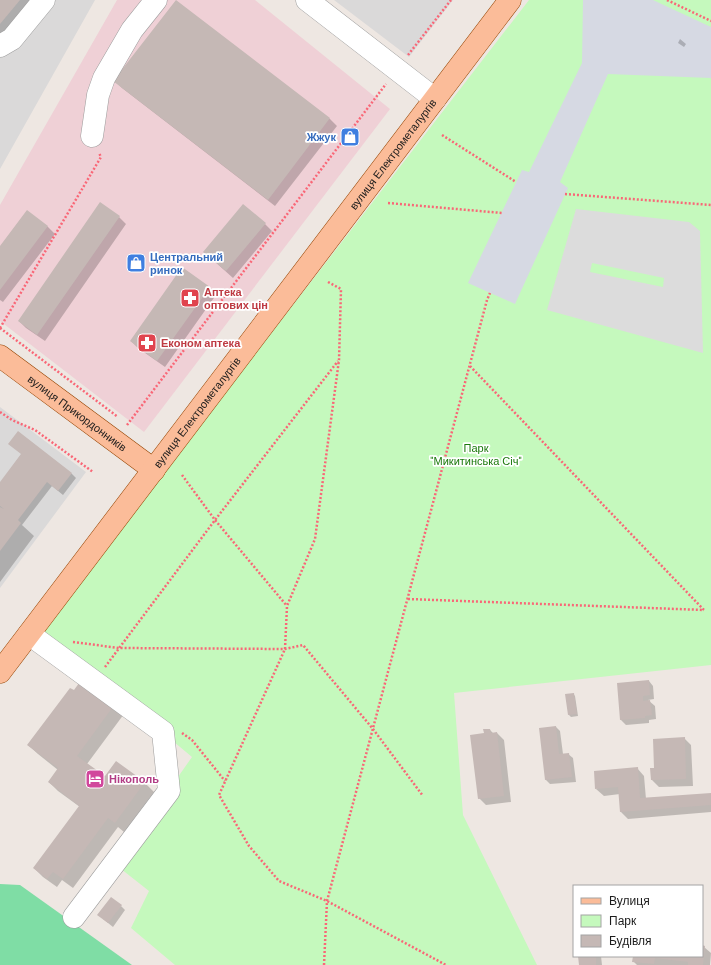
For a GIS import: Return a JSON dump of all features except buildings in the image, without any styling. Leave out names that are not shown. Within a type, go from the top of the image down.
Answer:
[{"type":"main road","name":"вулиця Електрометалургів","points":[[0,672],[510,0]]},
{"type":"main road","name":"вулиця Прикордонників","points":[[0,356],[154,470]]},
{"type":"lane","points":[[0,46],[12,38],[44,0]]},
{"type":"lane","points":[[92,136],[98,95],[104,78],[132,30],[156,0]]},
{"type":"lane","points":[[307,0],[436,99]]},
{"type":"lane","points":[[29,634],[163,732],[169,791],[74,917]]},
{"type":"path","points":[[127,425],[451,0]]},
{"type":"path","points":[[667,0],[711,21]]},
{"type":"path","points":[[442,135],[516,182]]},
{"type":"path","points":[[0,328],[101,157],[92,136]]},
{"type":"path","points":[[566,194],[711,205]]},
{"type":"path","points":[[388,203],[502,213]]},
{"type":"path","points":[[328,282],[341,290],[338,360],[315,539],[287,606],[285,649],[219,795],[249,846],[279,881],[327,901],[446,965]]},
{"type":"path","points":[[324,965],[327,901],[490,293]]},
{"type":"path","points":[[101,673],[215,520],[338,360]]},
{"type":"path","points":[[408,599],[704,610],[470,366]]},
{"type":"path","points":[[0,412],[12,420],[35,430],[93,472]]},
{"type":"path","points":[[182,475],[215,520],[287,606]]},
{"type":"path","points":[[72,642],[119,648],[285,649],[303,645],[373,729],[423,796]]},
{"type":"shaded area","points":[[0,0],[95,0],[0,169]]},
{"type":"shaded area","name":"Центральний ринок","points":[[117,0],[255,0],[390,109],[144,432],[0,321],[0,205]]},
{"type":"shaded area","points":[[334,0],[453,0],[409,57]]},
{"type":"shaded area","points":[[583,0],[653,0],[711,27],[711,78],[608,74],[560,182],[568,188],[515,304],[468,283],[522,170],[529,172],[582,63]]},
{"type":"shaded area","points":[[576,209],[689,222],[700,231],[703,353],[547,310]],"holes":[[[592,263],[664,278],[663,287],[590,272]]]},
{"type":"shaded area","points":[[0,407],[86,472],[0,588]]},
{"type":"green space","name":"Парк \"Микитинська Січ\"","points":[[529,0],[711,0],[711,665],[454,693],[463,815],[537,965],[175,965],[131,928],[149,891],[116,865],[192,757],[41,631]]},
{"type":"green space","points":[[0,884],[20,885],[132,965],[0,965]]},
{"type":"place","name":"Жжук","points":[[350,137]]},
{"type":"place","name":"Центральний ринок","points":[[136,263]]},
{"type":"place","name":"Аптека оптових цін","points":[[190,298]]},
{"type":"place","name":"Економ аптека","points":[[147,343]]},
{"type":"place","name":"Нікополь","points":[[95,779]]}]
